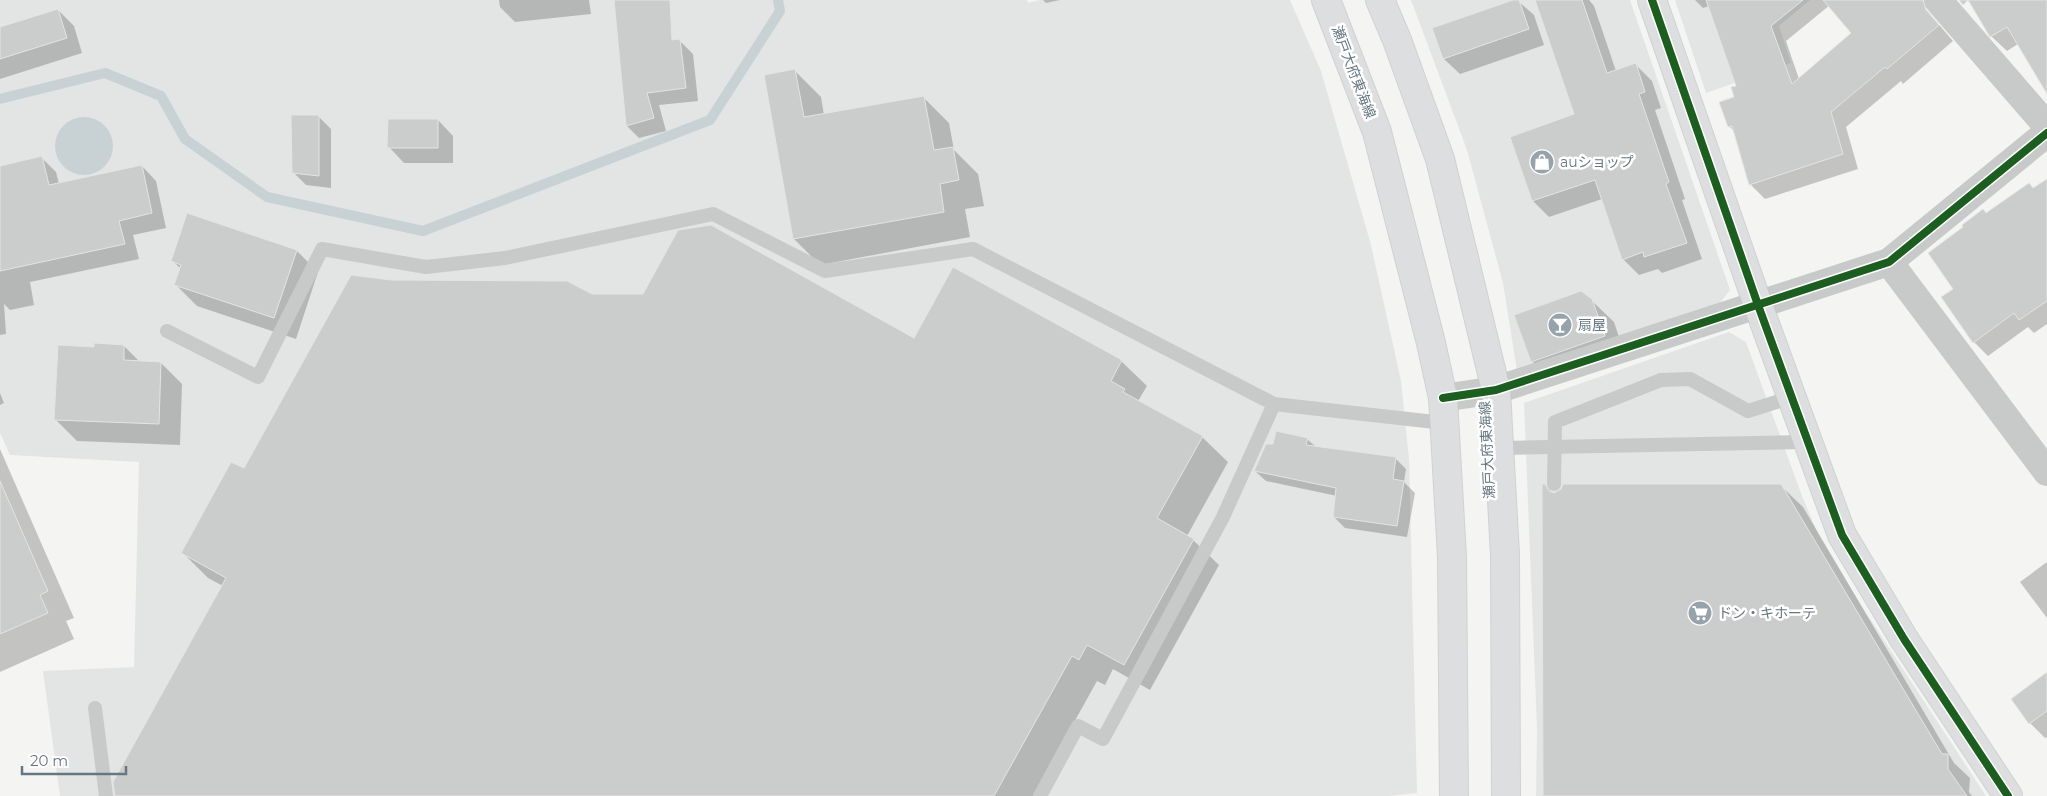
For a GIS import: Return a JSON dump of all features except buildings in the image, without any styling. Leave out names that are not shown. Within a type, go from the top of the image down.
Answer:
[{"type":"main road","name":"瀬戸大府東海線","points":[[1326,0],[1377,132],[1431,343],[1444,411],[1452,557],[1454,796]]},
{"type":"main road","name":"瀬戸大府東海線","points":[[1380,0],[1397,40],[1440,159],[1496,390],[1505,555],[1506,796]]},
{"type":"main road","points":[[1652,0],[1758,306],[1842,535],[1904,640],[2008,796]]},
{"type":"street","points":[[1938,0],[2047,126]]},
{"type":"street","points":[[1444,411],[1496,390],[1889,262],[2047,133]]},
{"type":"street","points":[[1889,262],[2047,472]]},
{"type":"lane","points":[[167,331],[258,377],[322,249],[426,267],[505,258],[713,214],[825,271],[973,249],[1274,404],[1444,411]]},
{"type":"lane","points":[[1554,484],[1555,422],[1661,380],[1690,379],[1748,411],[1792,397]]},
{"type":"lane","points":[[1040,796],[1078,726],[1103,739],[1223,517],[1274,404]]},
{"type":"lane","points":[[1499,448],[1809,442]]},
{"type":"lane","points":[[94,708],[106,796]]},
{"type":"shaded area","points":[[0,0],[1027,0],[1028,3],[1039,0],[1290,0],[1321,71],[1371,245],[1401,381],[1409,459],[1417,793],[1389,796],[60,796],[43,671],[134,667],[139,462],[10,455],[0,433]]},
{"type":"shaded area","points":[[1411,0],[1630,0],[1730,290],[1719,304],[1517,371],[1503,283],[1467,150]]},
{"type":"shaded area","points":[[1675,0],[1810,0],[1779,26],[1791,63],[1706,93]]},
{"type":"shaded area","points":[[78,117],[90,117],[105,125],[113,140],[113,152],[105,167],[90,175],[78,175],[63,167],[55,152],[55,140],[63,125]]},
{"type":"shaded area","name":"ドン・キホーテ","points":[[1729,332],[1746,342],[1802,496],[1818,534],[1861,605],[1986,796],[1536,796],[1537,728],[1524,403]]},
{"type":"waterway","points":[[0,99],[105,73],[161,96],[185,139],[267,197],[423,231],[710,120],[780,11],[778,0]]},
{"type":"cycle path","points":[[1652,0],[1758,305],[1842,535],[1904,639],[2008,796]]},
{"type":"cycle path","points":[[1443,398],[1496,390],[1889,262],[2047,133]]},
{"type":"place","name":"auショップ","points":[[1542,162]]},
{"type":"place","name":"扇屋","points":[[1560,325]]},
{"type":"place","name":"ドン・キホーテ","points":[[1700,613]]}]
